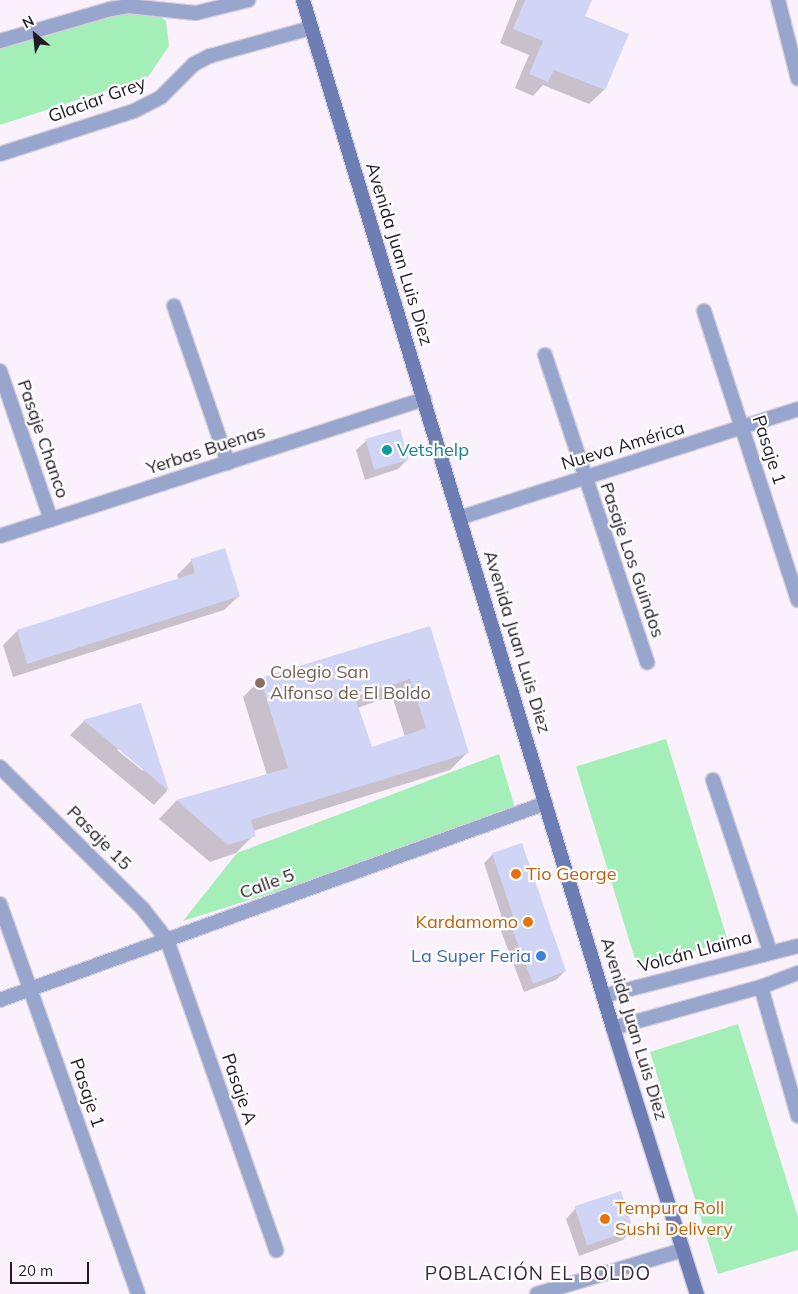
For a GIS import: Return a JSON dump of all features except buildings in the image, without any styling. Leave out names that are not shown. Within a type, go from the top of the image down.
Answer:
[{"type":"main road","name":"Avenida Juan Luis Diez","points":[[303,0],[603,996],[697,1294]]},
{"type":"street","points":[[0,41],[111,8],[128,6],[196,13],[248,0]]},
{"type":"street","points":[[778,0],[798,79]]},
{"type":"street","name":"Glaciar Grey","points":[[0,154],[134,111],[161,97],[194,64],[210,56],[311,28]]},
{"type":"street","points":[[174,306],[228,463]]},
{"type":"street","name":"Pasaje 1","points":[[704,310],[798,600]]},
{"type":"street","name":"Pasaje Los Guindos","points":[[545,356],[647,662]]},
{"type":"street","name":"Pasaje Chanco","points":[[0,370],[51,520]]},
{"type":"street","name":"Yerbas Buenas","points":[[0,536],[424,399]]},
{"type":"street","name":"Nueva América","points":[[459,518],[798,409]]},
{"type":"street","name":"Pasaje 15","points":[[0,767],[143,909],[167,940]]},
{"type":"street","points":[[713,780],[770,951]]},
{"type":"street","name":"Calle 5","points":[[0,1000],[546,803]]},
{"type":"street","name":"Pasaje 1","points":[[0,904],[138,1294]]},
{"type":"street","name":"Pasaje A","points":[[167,940],[276,1250]]},
{"type":"street","name":"Volcán Llaima","points":[[603,996],[770,951],[798,946]]},
{"type":"street","points":[[613,1028],[761,987],[798,973]]},
{"type":"street","points":[[761,987],[798,1116]]},
{"type":"street","points":[[537,1294],[683,1250]]},
{"type":"green space","points":[[123,0],[140,0],[166,21],[169,46],[148,77],[0,125],[0,40]]},
{"type":"green space","points":[[666,739],[728,941],[638,968],[576,766]]},
{"type":"green space","points":[[499,754],[517,815],[183,921],[237,853]]},
{"type":"green space","points":[[738,1024],[798,1217],[798,1250],[718,1274],[650,1052]]},
{"type":"place","name":"Vetshelp","points":[[387,450]]},
{"type":"place","name":"Colegio San Alfonso de El Boldo","points":[[260,683]]},
{"type":"place","name":"Tio George","points":[[516,874]]},
{"type":"place","name":"Kardamomo","points":[[528,922]]},
{"type":"place","name":"La Super Feria","points":[[541,956]]},
{"type":"place","name":"Tempura Roll Sushi Delivery","points":[[605,1219]]},
{"type":"district","name":"POBLACIÓN EL BOLDO","points":[[538,1274]]}]
